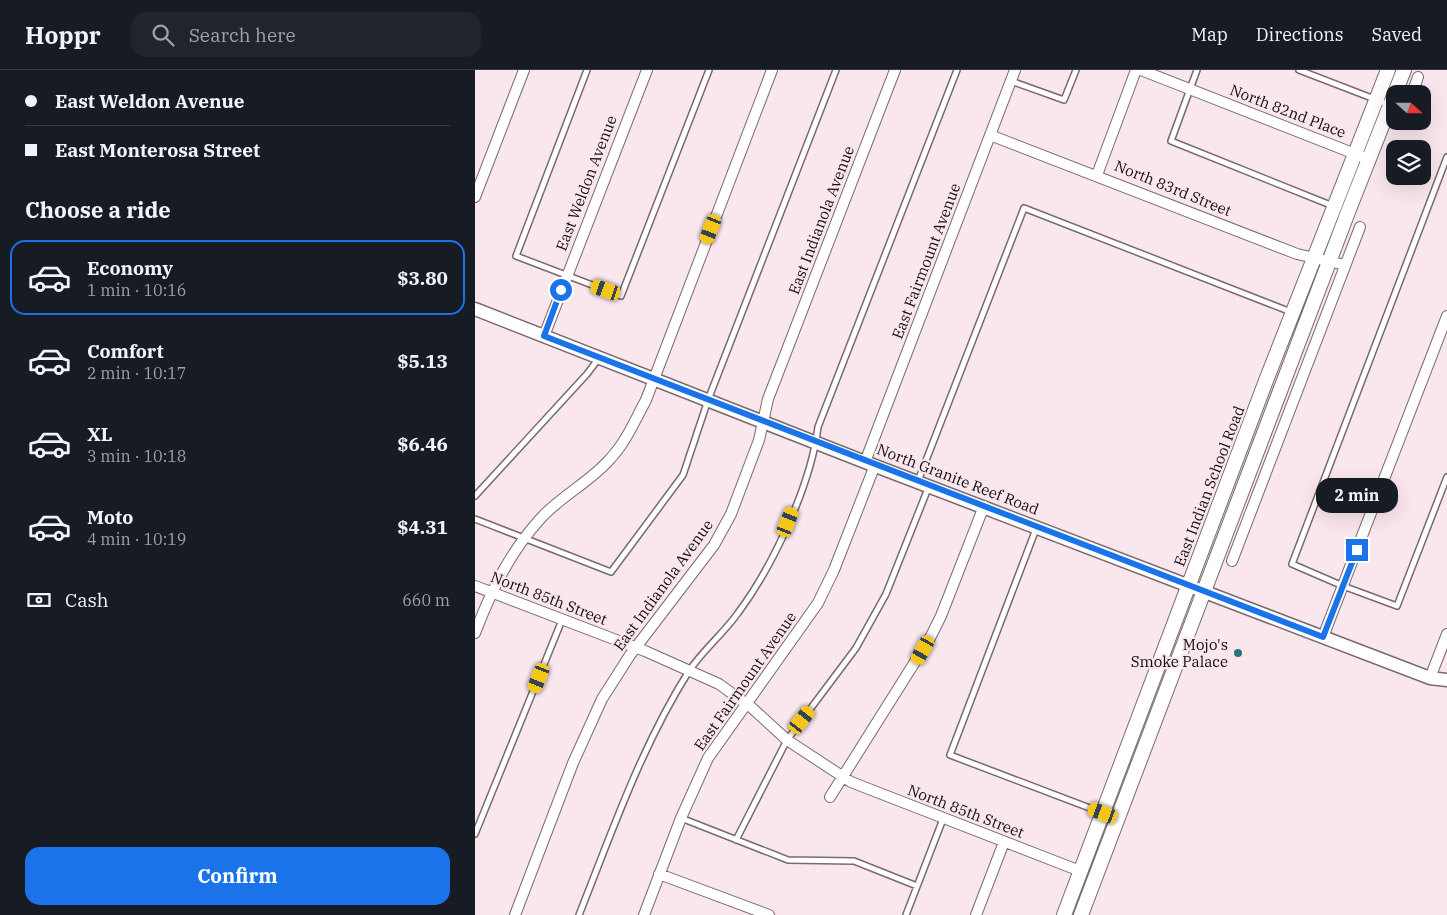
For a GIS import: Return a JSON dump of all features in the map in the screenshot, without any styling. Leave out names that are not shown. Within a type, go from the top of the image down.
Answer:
[{"type":"main road","name":"East Indian School Road","points":[[1064,915],[1292,312],[1388,70]]},
{"type":"main road","points":[[1400,85],[1404,70]]},
{"type":"main road","points":[[1081,915],[1368,159],[1386,129]]},
{"type":"street","points":[[475,197],[524,70]]},
{"type":"street","name":"East Weldon Avenue","points":[[544,336],[647,70]]},
{"type":"street","points":[[475,634],[492,593],[523,539],[565,495],[611,459],[629,433],[646,400],[772,70]]},
{"type":"street","name":"East Indianola Avenue","points":[[515,915],[587,730],[602,699],[635,647],[714,544],[731,514],[759,440],[768,398],[895,70]]},
{"type":"street","name":"East Fairmount Avenue","points":[[644,915],[681,818],[708,758],[745,703],[818,603],[834,570],[870,464],[1015,70]]},
{"type":"street","points":[[1097,175],[1136,70]]},
{"type":"street","name":"North 82nd Place","points":[[1141,70],[1368,159]]},
{"type":"street","points":[[1415,85],[1418,77]]},
{"type":"street","name":"North 83rd Street","points":[[990,135],[1297,254],[1345,265]]},
{"type":"street","points":[[1232,561],[1360,227]]},
{"type":"street","name":"North Granite Reef Road","points":[[475,309],[870,464],[1037,526],[1430,678],[1447,690]]},
{"type":"street","points":[[1323,637],[1447,316]]},
{"type":"street","points":[[830,797],[930,638],[941,616],[984,506]]},
{"type":"street","points":[[1222,542],[1237,548]]},
{"type":"street","name":"North 85th Street","points":[[475,586],[635,647],[719,684],[745,703],[787,740],[842,777],[943,819],[1080,871]]},
{"type":"street","points":[[1430,678],[1447,634]]},
{"type":"street","name":"North Granite Reef Road","points":[[1430,678],[1447,680]]},
{"type":"street","points":[[976,915],[1004,842]]},
{"type":"street","points":[[659,874],[769,915]]},
{"type":"lane","points":[[587,70],[516,256],[621,296],[709,70]]},
{"type":"lane","points":[[475,519],[611,572],[683,475],[708,400],[836,70]]},
{"type":"lane","points":[[579,915],[637,768],[690,670],[739,613],[775,553],[814,458],[818,427],[957,70]]},
{"type":"lane","points":[[1011,81],[1064,100],[1076,70]]},
{"type":"lane","points":[[1197,70],[1171,141],[1348,212]]},
{"type":"lane","points":[[1299,70],[1376,99],[1386,110]]},
{"type":"lane","points":[[1447,157],[1292,564],[1397,606],[1447,477]]},
{"type":"lane","points":[[736,840],[787,740],[856,648],[886,594],[923,484],[1024,208],[1292,312]]},
{"type":"lane","points":[[475,496],[587,374],[599,358]]},
{"type":"lane","points":[[1037,526],[950,756],[1118,819]]},
{"type":"lane","points":[[475,834],[563,619]]},
{"type":"lane","points":[[681,818],[788,860],[854,861],[917,886]]},
{"type":"lane","points":[[906,915],[943,819]]},
{"type":"place","name":"Mojo's Smoke Palace","points":[[1238,653]]},
{"type":"route","points":[[561,290],[544,336],[865,462],[1037,526],[1323,637],[1357,550]]}]
